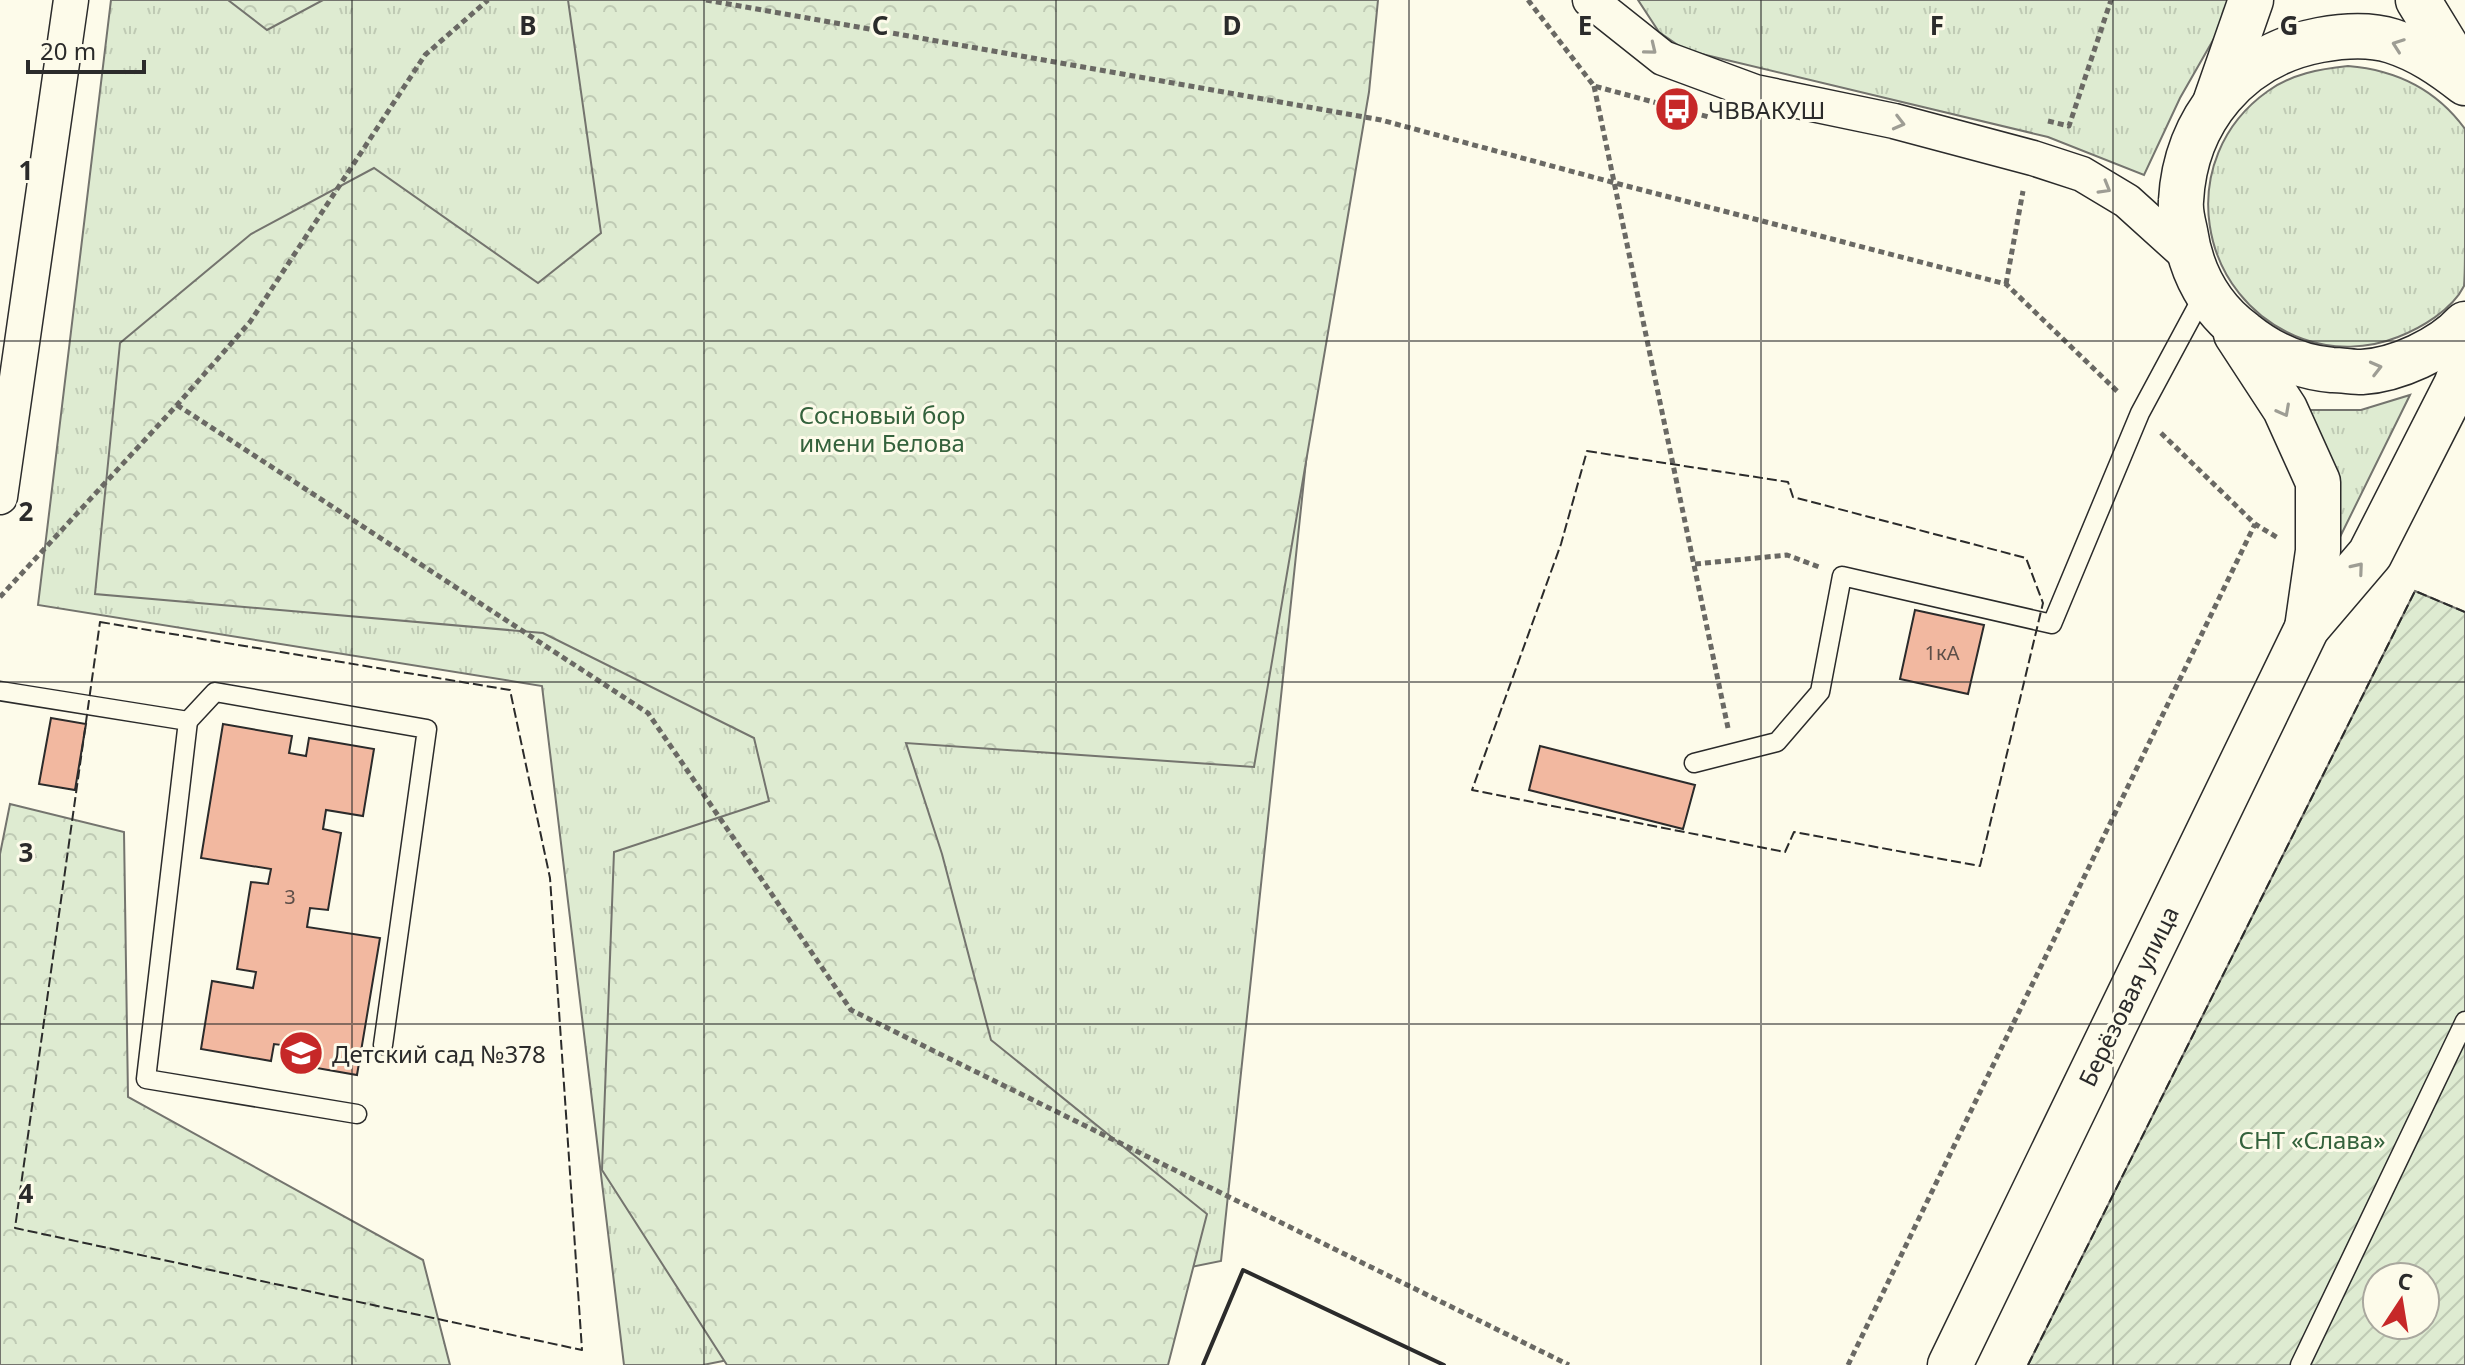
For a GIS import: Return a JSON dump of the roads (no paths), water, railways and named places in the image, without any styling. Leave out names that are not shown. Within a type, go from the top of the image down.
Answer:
[{"type":"main road","points":[[2251,0],[2216,100],[2190,149],[2180,203],[2207,290],[2268,351],[2314,368],[2364,372],[2412,360],[2454,335],[2465,324]]},
{"type":"main road","points":[[2418,0],[2465,80]]},
{"type":"main road","points":[[2216,100],[2251,67],[2272,56],[2294,45],[2341,36],[2389,40],[2434,59],[2465,80]]},
{"type":"main road","name":"Берёзовая улица","points":[[2207,290],[2285,409],[2318,482],[2318,551],[2307,628]]},
{"type":"main road","name":"Берёзовая улица","points":[[1950,1365],[2307,628],[2370,554],[2456,385],[2465,361]]},
{"type":"street","points":[[0,497],[71,0]]},
{"type":"street","points":[[1590,0],[1663,58],[1755,92],[1894,121],[2082,174],[2127,201],[2207,290]]},
{"type":"lane","points":[[1694,763],[1777,742],[1820,692],[1842,576],[2052,624],[2140,413],[2207,290]]},
{"type":"lane","points":[[0,691],[188,721]]},
{"type":"lane","points":[[357,1114],[146,1079],[188,721],[215,692],[427,729],[383,1045]]},
{"type":"lane","points":[[2300,1365],[2465,1021]]},
{"type":"place","name":"ЧВВАКУШ","points":[[1677,109]]},
{"type":"place","name":"Детский сад №378","points":[[301,1053]]},
{"type":"park label","name":"Сосновый бор имени Белова","points":[[882,428]]},
{"type":"park label","name":"СНТ «Слава»","points":[[2312,1139]]}]
